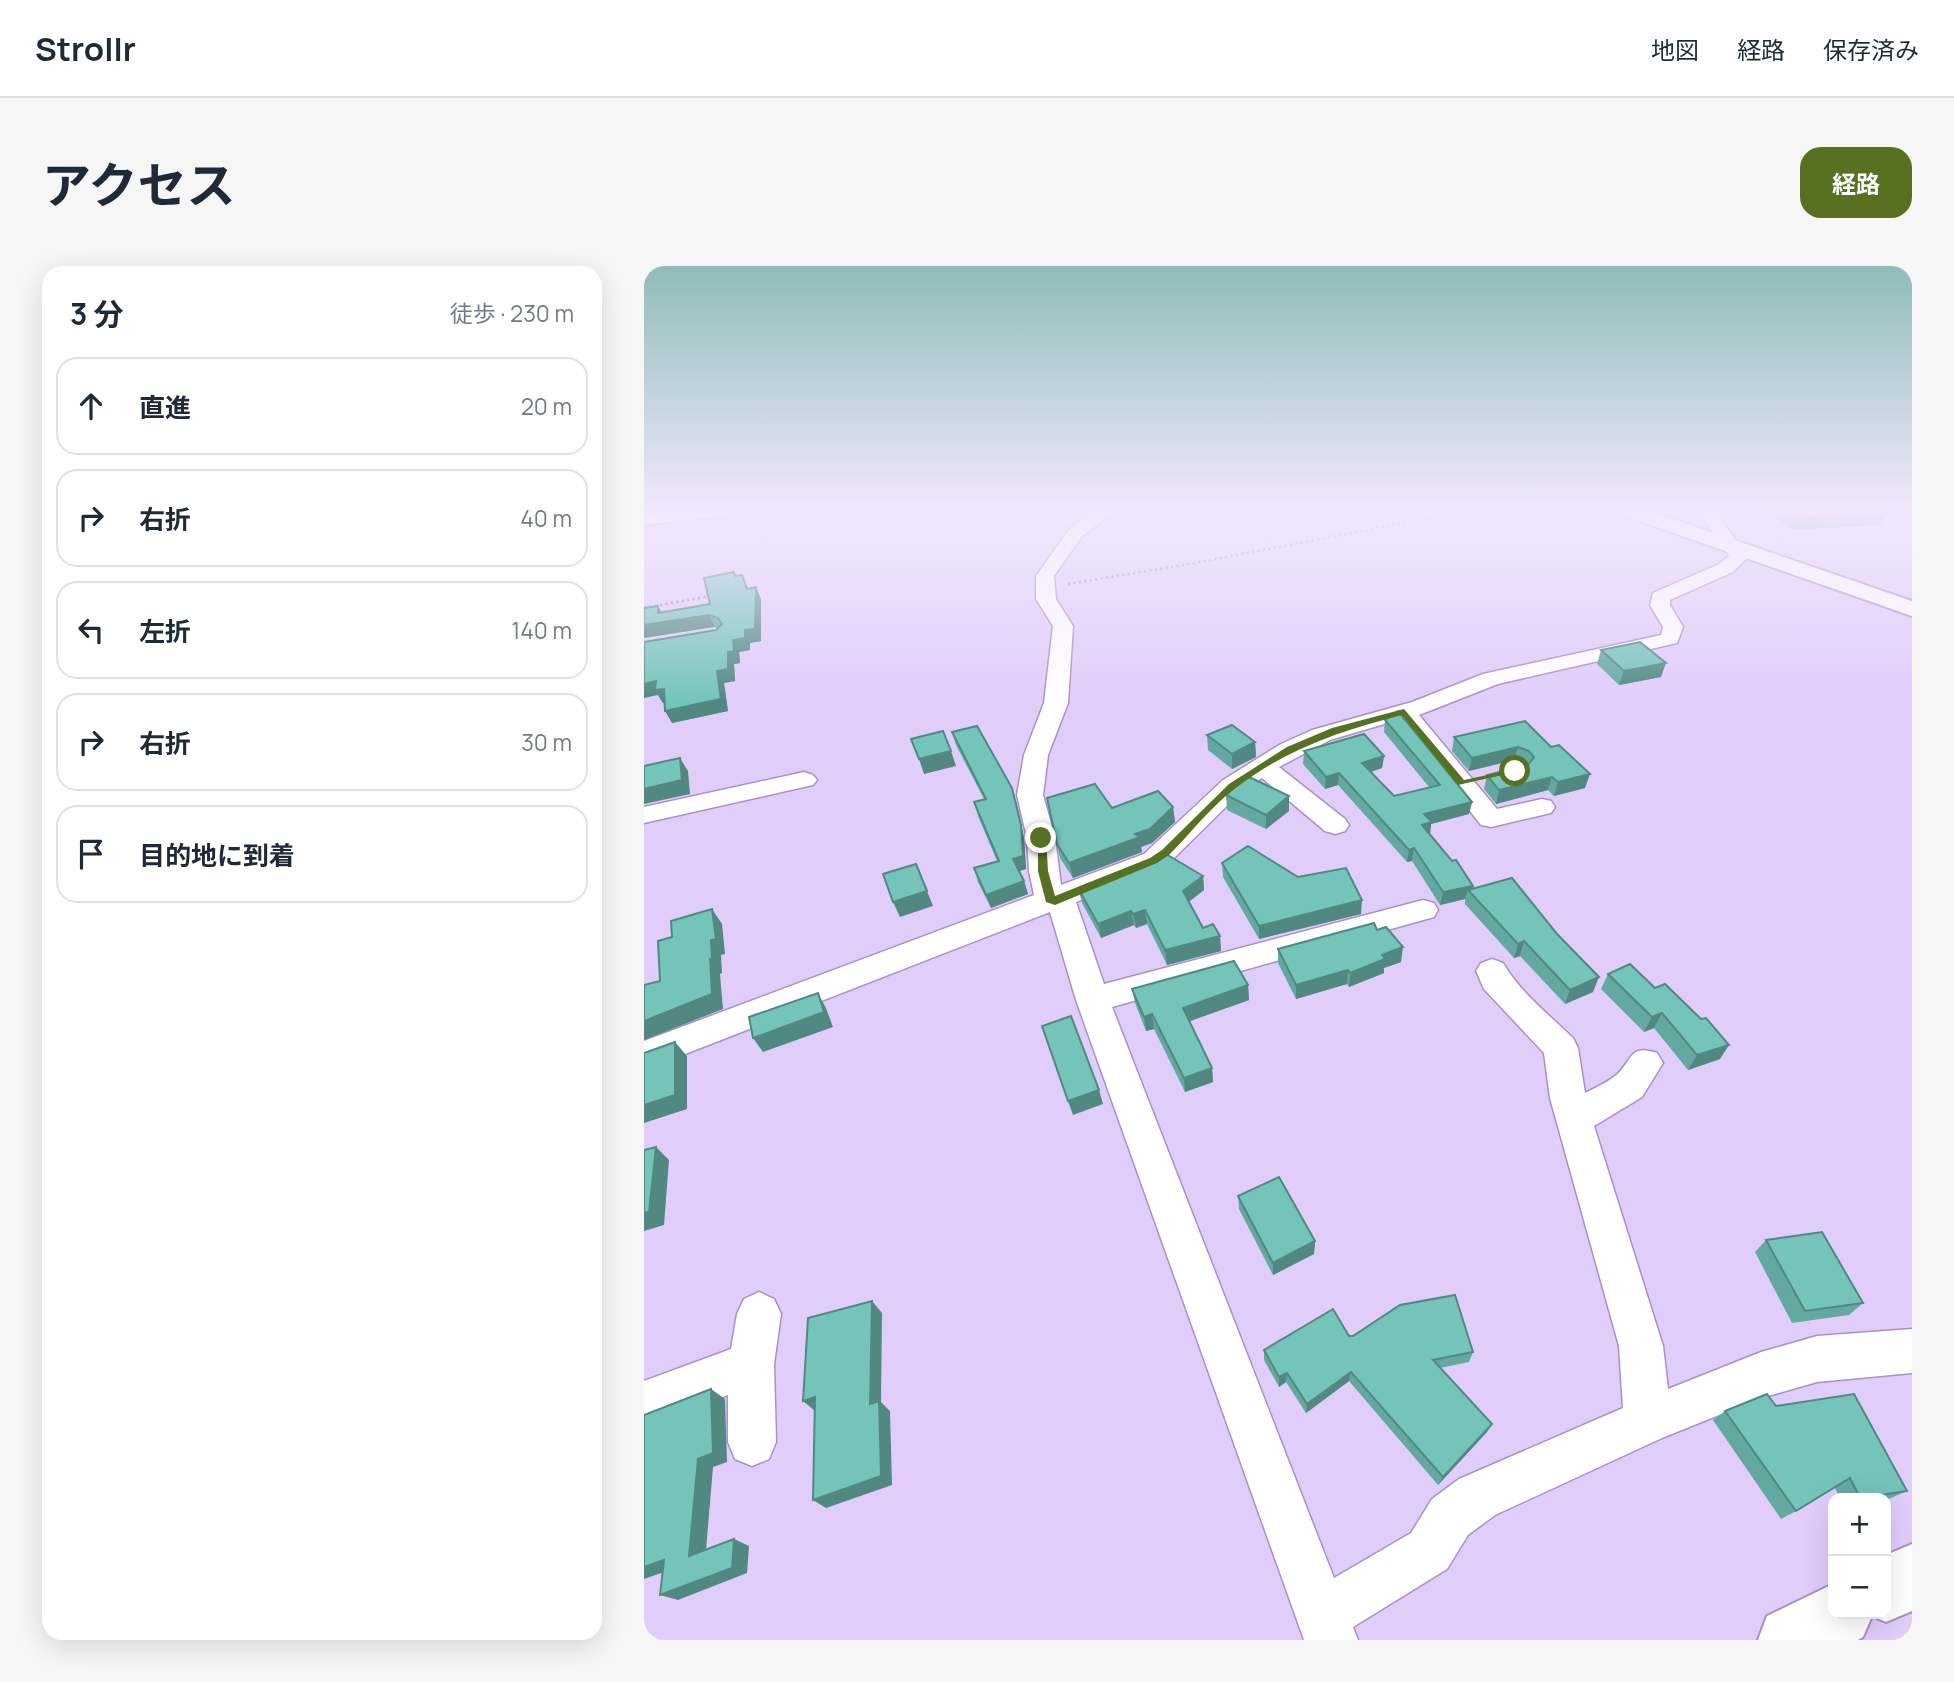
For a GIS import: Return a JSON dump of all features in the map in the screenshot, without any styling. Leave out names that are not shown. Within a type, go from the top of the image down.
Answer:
[{"type":"street","points":[[1047,573],[1046,599],[1063,626],[1056,703],[1036,755],[1030,795],[1041,838],[1043,871],[1326,1627],[1429,1551],[1450,1517],[1477,1497],[1647,1421],[1761,1375],[1816,1359],[1912,1351]]},
{"type":"street","points":[[644,1056],[1154,861],[1232,786],[1321,735],[1404,712],[1491,679],[1670,639],[1673,627],[1660,606],[1660,597],[1711,573]]},
{"type":"street","points":[[1809,573],[1912,609]]},
{"type":"street","points":[[1404,712],[1491,819],[1542,807]]},
{"type":"street","points":[[1263,766],[1335,825]]},
{"type":"street","points":[[1462,783],[1488,777]]},
{"type":"street","points":[[644,815],[804,780]]},
{"type":"street","points":[[1093,1000],[1423,910]]},
{"type":"street","points":[[1492,971],[1510,998],[1561,1048],[1574,1119],[1641,1346],[1647,1421]]},
{"type":"street","points":[[1574,1119],[1629,1086],[1645,1063]]},
{"type":"street","points":[[752,1442],[751,1364],[759,1314]]},
{"type":"street","points":[[644,1404],[751,1364]]},
{"type":"street","points":[[1891,1587],[1912,1576]]},
{"type":"street","points":[[1791,1640],[1831,1619]]},
{"type":"path","points":[[1045,588],[1135,573]]},
{"type":"path","points":[[644,608],[709,596]]},
{"type":"building","points":[[734,573],[735,576],[742,575],[747,589],[756,587],[755,629],[745,630],[745,638],[733,640],[734,651],[728,652],[728,669],[717,671],[721,699],[665,711],[664,689],[655,690],[656,681],[644,684],[644,642],[716,630],[722,624],[718,618],[709,615],[644,625],[644,608],[658,606],[658,613],[710,604],[704,578]]},
{"type":"building","points":[[1640,642],[1666,663],[1624,671],[1601,650]]},
{"type":"building","points":[[1398,711],[1472,802],[1424,814],[1432,822],[1422,825],[1452,861],[1456,860],[1473,886],[1443,892],[1414,848],[1409,850],[1339,773],[1326,777],[1304,751],[1364,734],[1384,756],[1362,763],[1394,796],[1440,785],[1385,720]]},
{"type":"building","points":[[1525,721],[1551,747],[1559,745],[1590,774],[1558,782],[1552,777],[1499,790],[1487,775],[1528,765],[1534,757],[1529,751],[1518,747],[1472,758],[1454,737]]},
{"type":"building","points":[[1232,725],[1255,742],[1232,754],[1207,735]]},
{"type":"building","points":[[977,726],[1012,788],[1021,825],[1023,856],[1013,859],[1024,881],[986,895],[974,868],[999,861],[974,802],[986,799],[952,732]]},
{"type":"building","points":[[943,731],[951,751],[919,759],[911,739]]},
{"type":"building","points":[[680,758],[682,780],[644,789],[644,766]]},
{"type":"building","points":[[1247,776],[1289,796],[1266,815],[1226,795]]},
{"type":"building","points":[[1095,784],[1112,808],[1158,791],[1173,807],[1150,829],[1135,834],[1140,837],[1069,863],[1057,844],[1047,798]]},
{"type":"building","points":[[1248,846],[1298,877],[1346,868],[1362,900],[1259,926],[1222,863]]},
{"type":"building","points":[[1166,854],[1203,876],[1183,891],[1203,928],[1213,924],[1220,936],[1165,950],[1145,910],[1133,914],[1131,911],[1098,924],[1078,888]]},
{"type":"building","points":[[916,864],[927,891],[893,902],[883,874]]},
{"type":"building","points":[[1512,878],[1557,934],[1599,977],[1570,990],[1524,941],[1518,944],[1468,890]]},
{"type":"building","points":[[712,909],[716,939],[711,940],[712,994],[644,1021],[644,985],[660,981],[658,941],[672,937],[671,921]]},
{"type":"building","points":[[1374,923],[1377,930],[1386,927],[1403,947],[1382,955],[1385,959],[1350,973],[1348,970],[1296,985],[1278,949]]},
{"type":"building","points":[[1234,961],[1248,985],[1183,1008],[1212,1068],[1184,1078],[1152,1014],[1144,1017],[1132,989]]},
{"type":"building","points":[[1630,964],[1655,988],[1665,984],[1701,1019],[1706,1018],[1729,1045],[1697,1055],[1662,1013],[1652,1017],[1608,974]]},
{"type":"building","points":[[818,993],[824,1012],[753,1038],[749,1017]]},
{"type":"building","points":[[1071,1016],[1099,1090],[1068,1101],[1042,1026]]},
{"type":"building","points":[[675,1042],[675,1095],[644,1105],[644,1053]]},
{"type":"building","points":[[656,1147],[649,1212],[644,1213],[644,1150]]},
{"type":"building","points":[[1279,1177],[1315,1241],[1273,1263],[1238,1196]]},
{"type":"building","points":[[1822,1232],[1863,1303],[1805,1311],[1766,1240]]},
{"type":"building","points":[[1455,1295],[1473,1352],[1433,1360],[1492,1424],[1443,1477],[1351,1372],[1307,1404],[1287,1373],[1279,1377],[1264,1350],[1333,1309],[1349,1336],[1353,1336],[1400,1305]]},
{"type":"building","points":[[872,1301],[870,1404],[879,1401],[881,1476],[813,1500],[815,1397],[803,1401],[808,1318]]},
{"type":"building","points":[[711,1389],[713,1453],[698,1459],[689,1556],[734,1539],[732,1568],[660,1595],[664,1560],[644,1567],[644,1415]]},
{"type":"building","points":[[1767,1394],[1776,1406],[1854,1394],[1907,1491],[1858,1493],[1850,1478],[1796,1511],[1725,1411]]},
{"type":"route","points":[[1041,838],[1043,871],[1051,902],[1154,861],[1232,786],[1290,749],[1335,730],[1404,712],[1462,783],[1515,771]]}]
